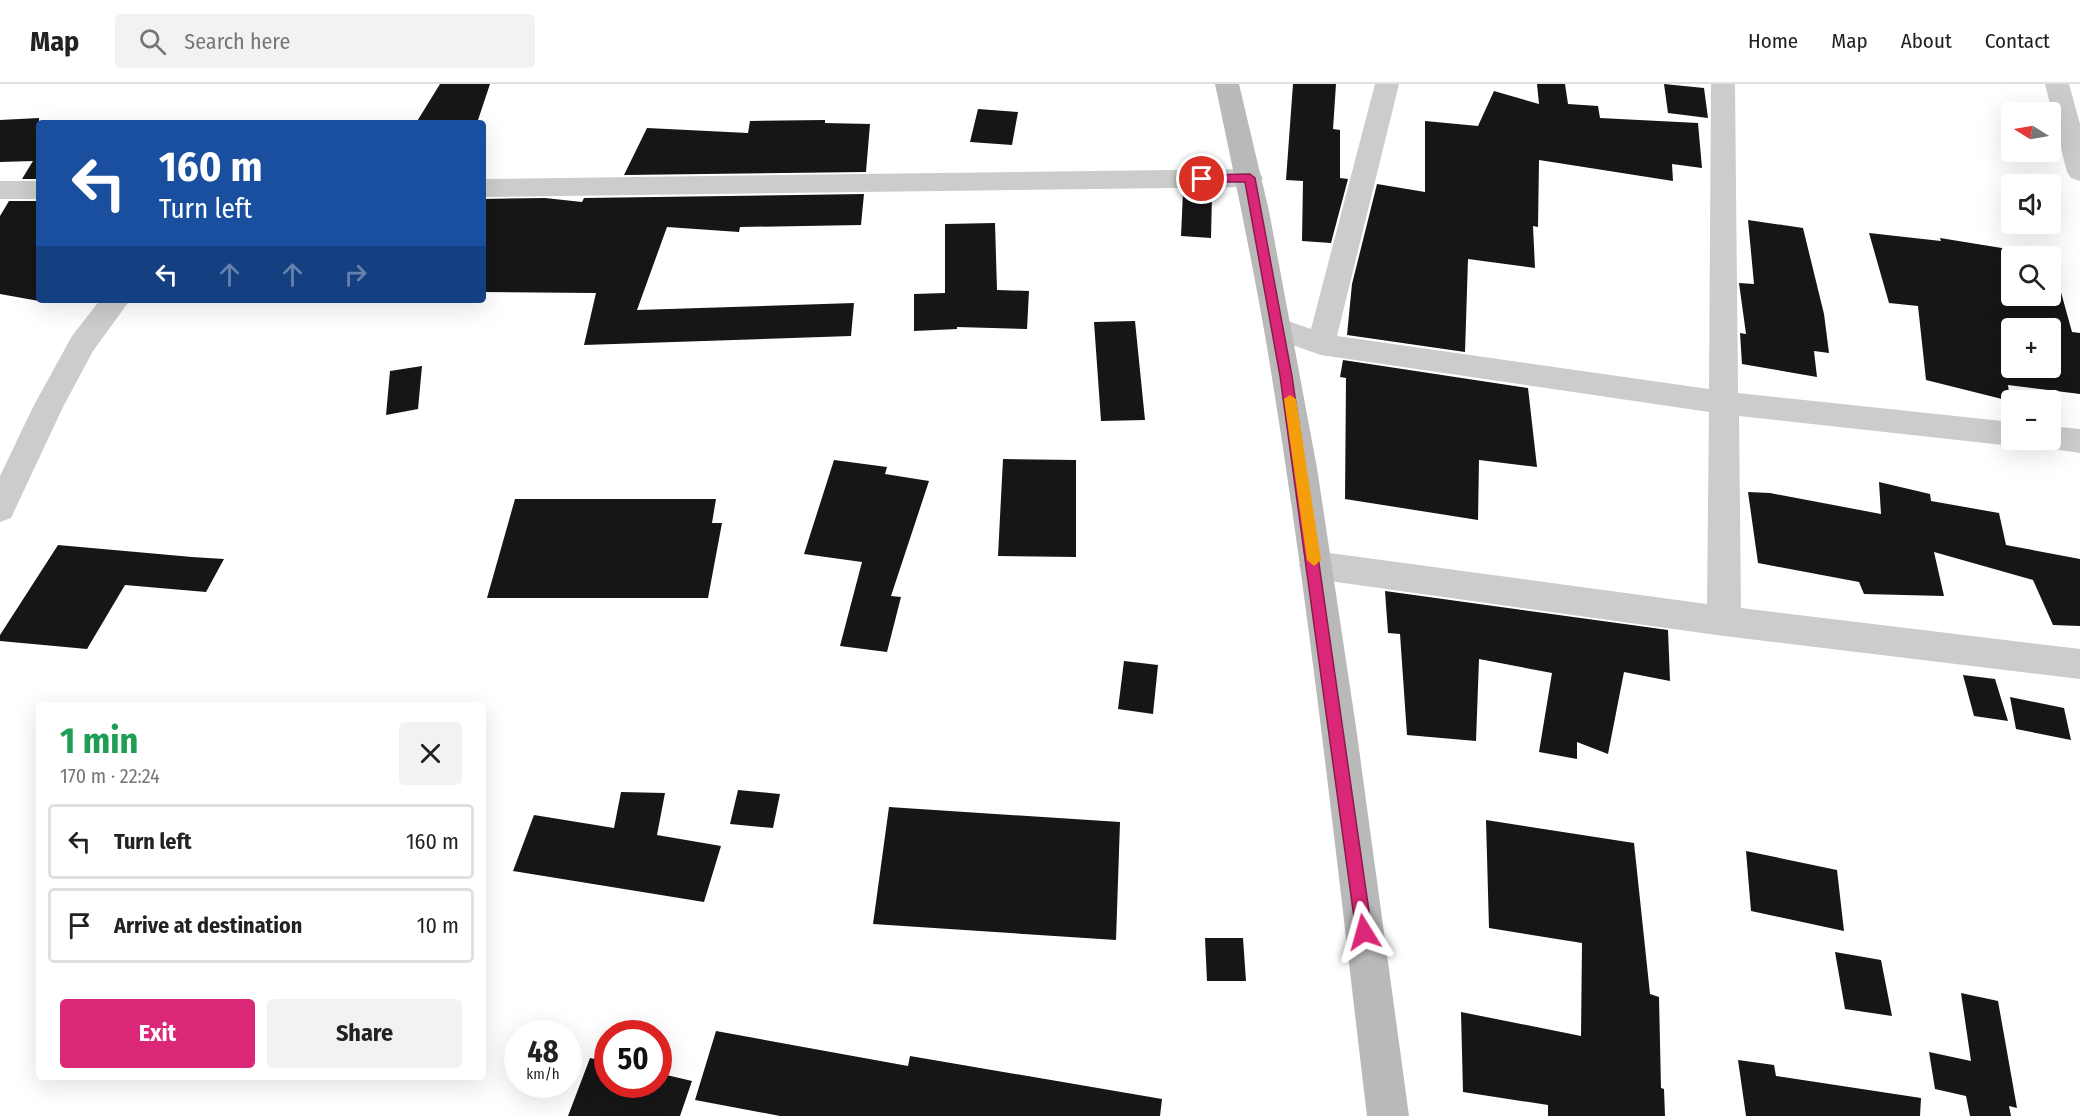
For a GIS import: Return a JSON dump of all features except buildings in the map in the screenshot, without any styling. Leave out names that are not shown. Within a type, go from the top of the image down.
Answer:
[{"type":"main road","points":[[1227,84],[1250,178],[1279,329],[1315,565],[1388,1116]]},
{"type":"street","points":[[1321,344],[1387,84]]},
{"type":"street","points":[[1723,84],[1724,621]]},
{"type":"street","points":[[2057,84],[2080,172]]},
{"type":"street","points":[[486,188],[1250,178]]},
{"type":"street","points":[[0,190],[36,190]]},
{"type":"street","points":[[0,509],[48,407],[82,344],[114,303]]},
{"type":"street","points":[[1279,329],[1321,344],[1724,403],[2001,433]]},
{"type":"street","points":[[2061,439],[2080,441]]},
{"type":"street","points":[[1315,565],[1724,621],[2080,664]]},
{"type":"slow traffic","points":[[1290,399],[1314,560]]},
{"type":"route","points":[[1202,179],[1250,178],[1279,329],[1315,565],[1364,932]]}]
